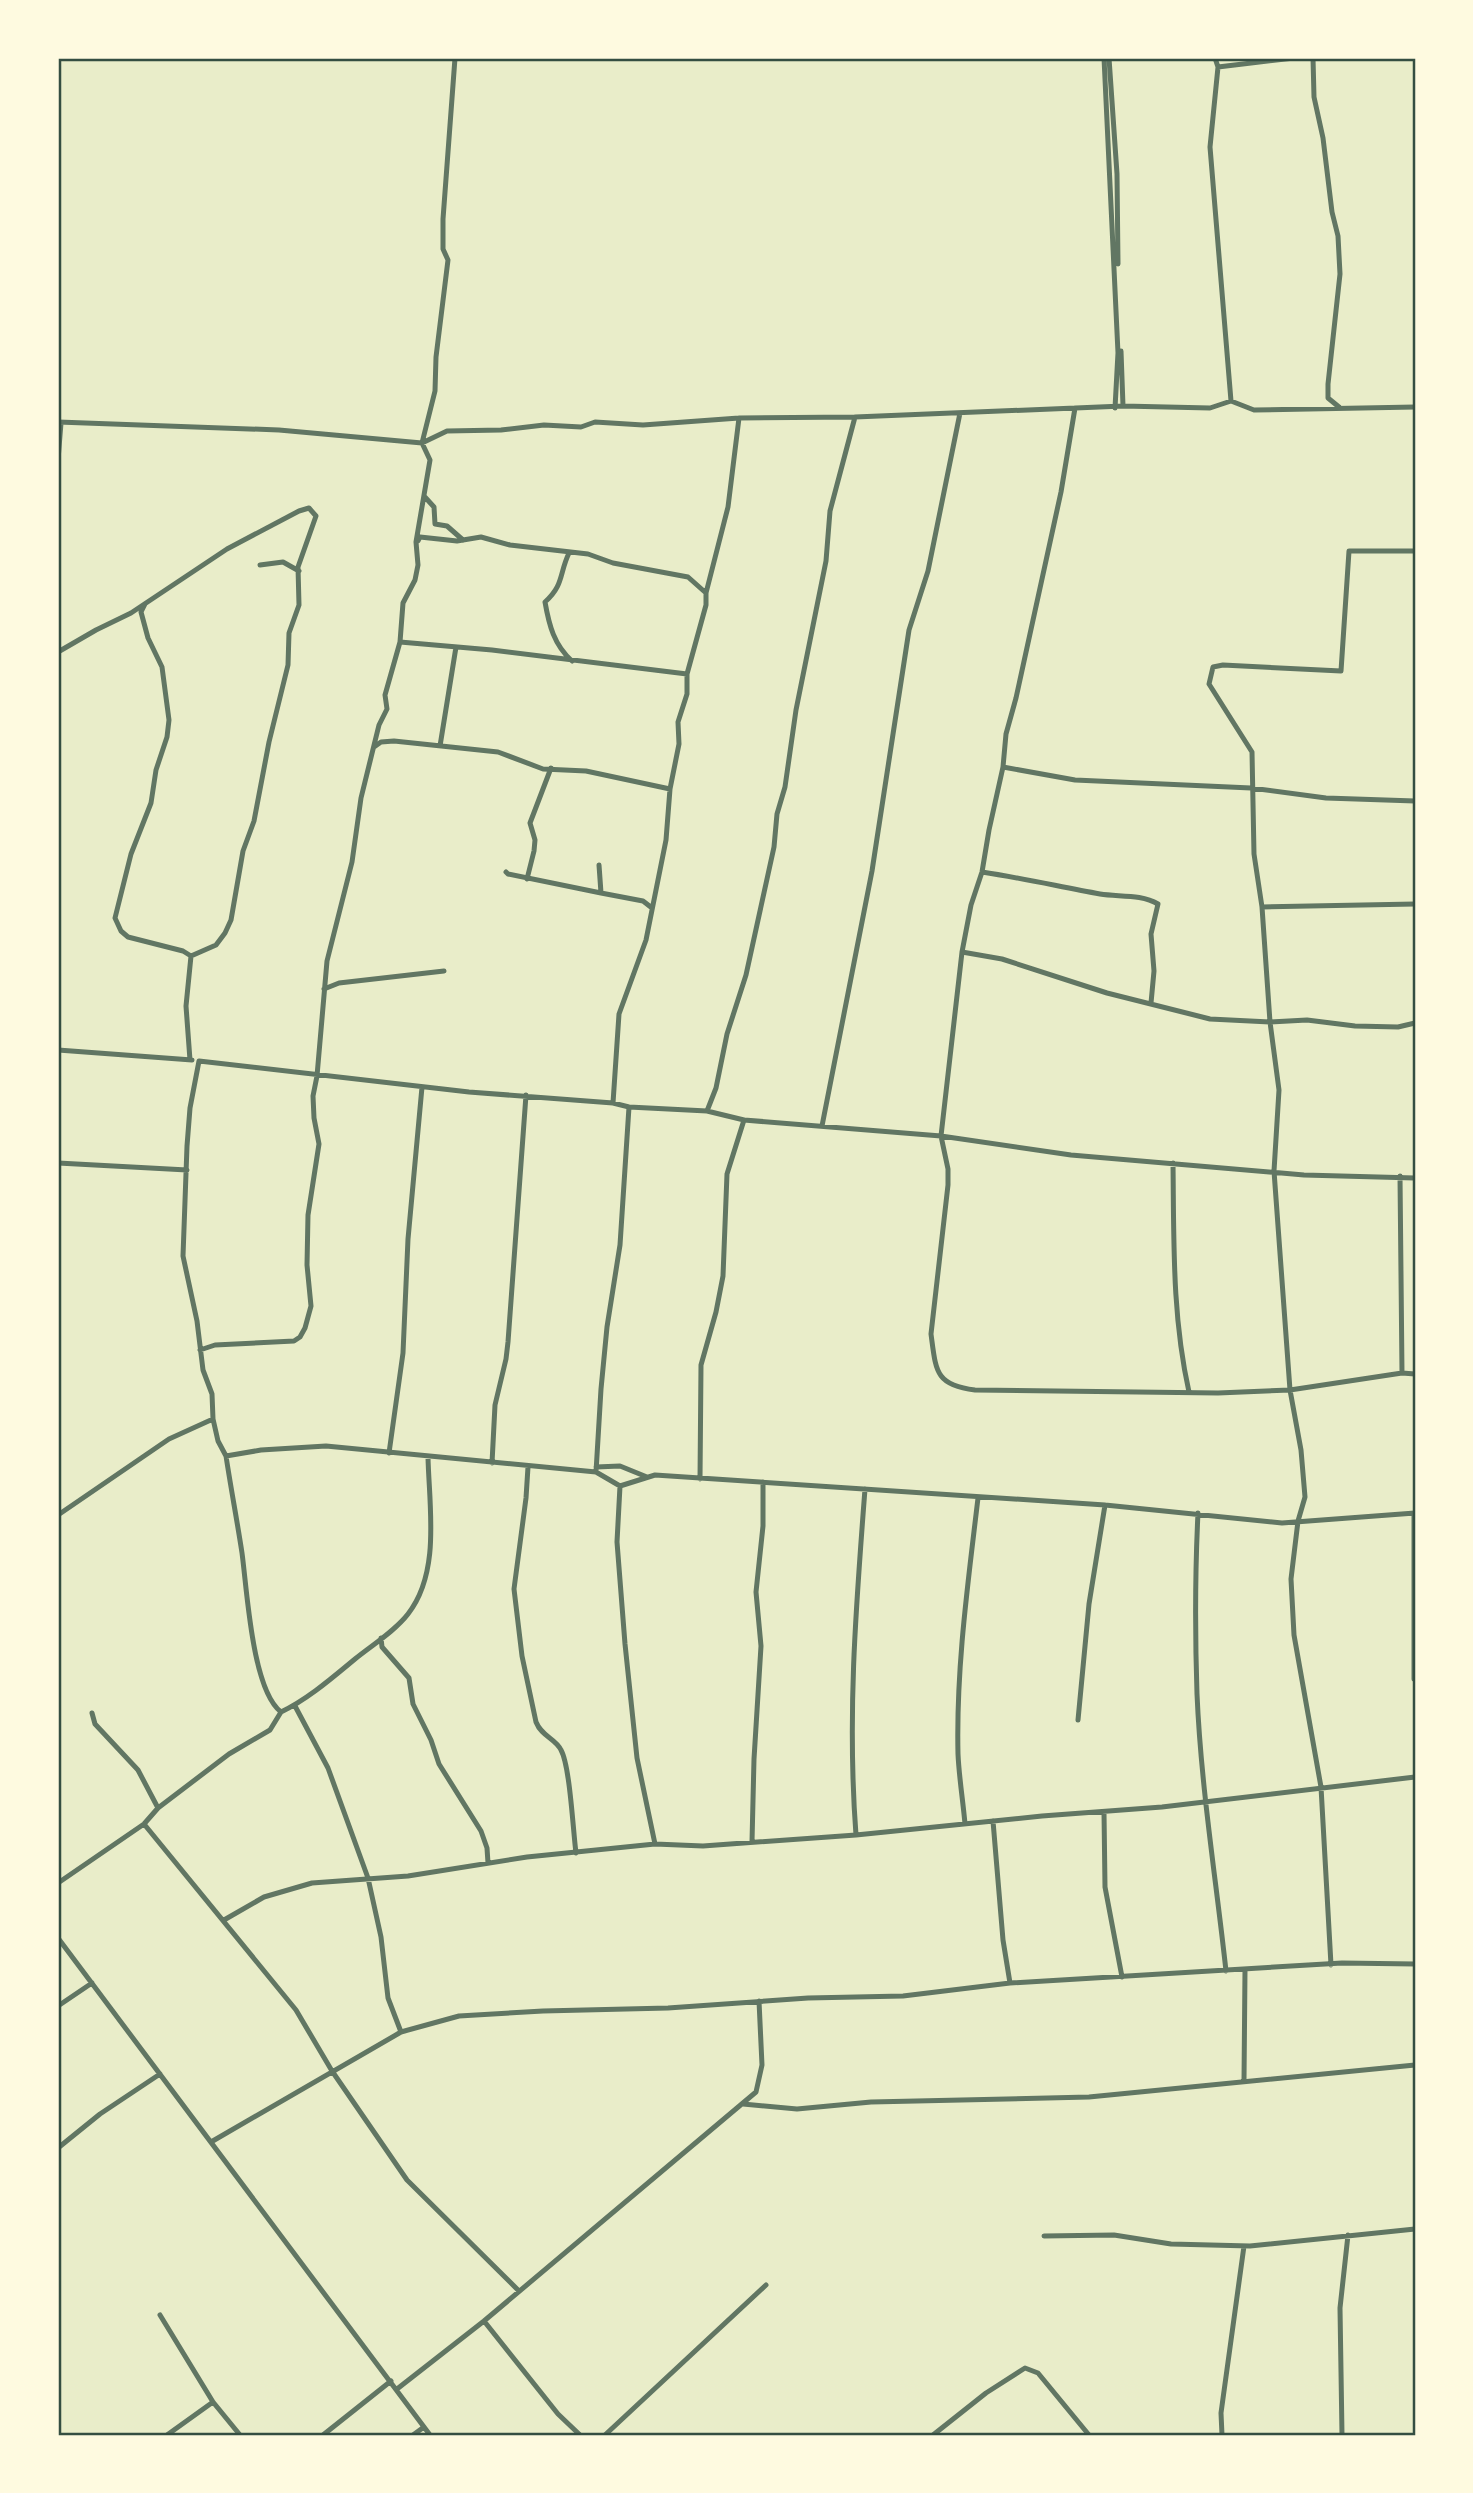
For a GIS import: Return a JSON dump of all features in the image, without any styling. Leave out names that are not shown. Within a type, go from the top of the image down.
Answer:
[{"type":"street","points":[[200,1350],[215,1345],[294,1341],[305,1328],[311,1306],[307,1265],[308,1215],[318,1144],[313,1096],[327,961],[352,862],[361,799],[379,725],[387,709],[385,695],[400,642],[403,603],[415,580],[418,565],[416,542],[430,460],[422,443],[435,391],[436,357],[448,260],[443,249],[443,219],[455,58]]},
{"type":"street","points":[[1107,58],[1117,174],[1116,234],[1124,406]]},
{"type":"street","points":[[1107,58],[1118,353],[1115,409]]},
{"type":"street","points":[[1215,58],[1218,67],[1210,147],[1231,401]]},
{"type":"street","points":[[1218,67],[1294,58]]},
{"type":"street","points":[[1313,58],[1314,97],[1323,138],[1339,249],[1340,274],[1328,370],[1328,398],[1341,408]]},
{"type":"street","points":[[58,460],[60,422],[305,431],[422,443],[447,431],[501,430],[544,425],[581,427],[595,422],[643,425],[738,418],[855,417],[1124,406],[1210,408],[1231,401],[1254,410],[1415,407]]},
{"type":"street","points":[[1075,408],[1058,505],[1006,734],[1003,767],[982,872],[971,905],[962,952],[941,1136],[948,1169],[948,1185],[931,1334],[940,1376],[955,1387],[989,1391],[1218,1394],[1290,1390],[1402,1373],[1415,1374]]},
{"type":"street","points":[[822,1126],[872,871],[909,630],[928,571],[960,413]]},
{"type":"street","points":[[707,1111],[716,1088],[727,1034],[746,975],[774,847],[796,710],[825,561],[831,511],[855,417]]},
{"type":"street","points":[[613,1103],[619,1014],[646,940],[666,840],[670,789],[679,744],[678,722],[687,694],[687,674],[728,507],[738,418]]},
{"type":"street","points":[[424,496],[434,506],[435,524],[447,526],[463,540]]},
{"type":"street","points":[[58,652],[145,604],[227,549],[299,511],[309,508],[316,516],[298,567],[299,605],[289,633],[288,665],[269,742],[254,821],[243,850],[231,920],[216,945],[191,956]]},
{"type":"street","points":[[416,542],[421,537],[463,540],[481,537],[497,542],[588,554],[613,563],[688,577],[706,593]]},
{"type":"street","points":[[1331,1965],[1321,1787],[1294,1635],[1291,1579],[1298,1521],[1305,1497],[1301,1450],[1290,1390],[1274,1171],[1279,1090],[1270,1021],[1262,907],[1254,854],[1252,752],[1209,684],[1213,667],[1223,665],[1341,671],[1349,551],[1415,551]]},
{"type":"street","points":[[569,553],[559,588],[545,602],[549,628],[562,652],[572,661]]},
{"type":"street","points":[[260,565],[283,562],[299,571]]},
{"type":"street","points":[[145,604],[141,612],[148,638],[162,667],[169,720],[167,737],[156,770],[151,803],[131,854],[116,918],[121,931],[128,937],[183,951],[191,956]]},
{"type":"street","points":[[400,642],[687,674]]},
{"type":"street","points":[[440,746],[456,647]]},
{"type":"street","points":[[374,747],[381,742],[394,741],[498,752],[534,767],[586,771],[670,789]]},
{"type":"street","points":[[1003,767],[1075,780],[1251,788],[1326,798],[1415,802]]},
{"type":"street","points":[[527,879],[535,840],[530,823],[551,768]]},
{"type":"street","points":[[599,865],[601,893]]},
{"type":"street","points":[[506,872],[527,879],[643,901],[652,908]]},
{"type":"street","points":[[982,872],[1101,894],[1145,898],[1158,904],[1151,934],[1154,971],[1151,1003]]},
{"type":"street","points":[[1262,907],[1415,904]]},
{"type":"street","points":[[962,952],[1002,959],[1107,993],[1210,1019],[1307,1020],[1355,1026],[1398,1027],[1415,1023]]},
{"type":"street","points":[[190,1060],[186,1006],[191,956]]},
{"type":"street","points":[[324,989],[339,983],[444,971]]},
{"type":"street","points":[[58,1050],[190,1060],[317,1076],[613,1103],[629,1107],[707,1111],[744,1120],[941,1136],[1071,1155],[1304,1175],[1415,1178]]},
{"type":"street","points":[[199,1061],[190,1108],[183,1256],[197,1321],[203,1370],[212,1394],[213,1419],[218,1441],[226,1457],[256,1657],[270,1699],[281,1713]]},
{"type":"street","points":[[389,1453],[404,1334],[408,1239],[422,1087]]},
{"type":"street","points":[[492,1463],[495,1405],[508,1342],[526,1096]]},
{"type":"street","points":[[596,1470],[606,1339],[620,1245],[629,1107]]},
{"type":"street","points":[[700,1479],[701,1365],[723,1276],[727,1174],[744,1120]]},
{"type":"street","points":[[58,1163],[187,1170]]},
{"type":"street","points":[[1173,1163],[1174,1283],[1180,1349],[1189,1392]]},
{"type":"street","points":[[1400,1176],[1402,1373]]},
{"type":"street","points":[[58,1515],[169,1439],[213,1419]]},
{"type":"street","points":[[226,1457],[261,1450],[316,1446],[528,1467],[596,1470],[620,1466],[648,1477]]},
{"type":"street","points":[[58,1883],[144,1824],[158,1808],[229,1754],[270,1730],[281,1713],[295,1706],[397,1626],[410,1611],[428,1565],[431,1549],[428,1457]]},
{"type":"street","points":[[528,1467],[514,1589],[522,1656],[536,1722],[546,1738],[556,1743],[564,1759],[576,1853]]},
{"type":"street","points":[[596,1470],[620,1486]]},
{"type":"street","points":[[620,1486],[655,1475],[1105,1505],[1282,1523],[1415,1513],[1414,1679]]},
{"type":"street","points":[[752,1843],[761,1646],[756,1592],[763,1527],[763,1482]]},
{"type":"street","points":[[620,1486],[617,1552],[625,1644],[637,1758],[655,1844]]},
{"type":"street","points":[[856,1835],[851,1767],[853,1659],[865,1489]]},
{"type":"street","points":[[965,1824],[958,1756],[960,1676],[964,1605],[978,1498]]},
{"type":"street","points":[[1078,1720],[1089,1604],[1105,1505]]},
{"type":"street","points":[[1198,1513],[1197,1696],[1206,1802],[1226,1971]]},
{"type":"street","points":[[381,1638],[382,1647],[409,1678],[414,1704],[432,1740],[439,1764],[481,1831],[487,1848],[488,1863]]},
{"type":"street","points":[[295,1706],[328,1768],[368,1878],[381,1937],[388,1998],[401,2032]]},
{"type":"street","points":[[92,1713],[95,1724],[138,1770],[158,1808]]},
{"type":"street","points":[[224,1920],[250,1903],[312,1883],[408,1876],[488,1863],[655,1844],[703,1846],[856,1835],[1206,1802],[1415,1777]]},
{"type":"street","points":[[1104,1812],[1105,1887],[1122,1978]]},
{"type":"street","points":[[993,1821],[1003,1940],[1010,1983]]},
{"type":"street","points":[[144,1824],[296,2010],[332,2071],[407,2180],[519,2291]]},
{"type":"street","points":[[58,1938],[430,2435]]},
{"type":"street","points":[[211,2142],[401,2032],[459,2016],[903,1996],[1010,1983],[1331,1965],[1415,1964]]},
{"type":"street","points":[[1244,2081],[1245,1970]]},
{"type":"street","points":[[58,2006],[92,1983]]},
{"type":"street","points":[[397,2389],[484,2321],[756,2092],[762,2065],[759,2001]]},
{"type":"street","points":[[743,2104],[797,2109],[871,2102],[1089,2097],[1415,2065]]},
{"type":"street","points":[[58,2148],[100,2114],[160,2074]]},
{"type":"street","points":[[1044,2236],[1114,2235],[1171,2244],[1244,2246],[1415,2229]]},
{"type":"street","points":[[1342,2435],[1340,2308],[1348,2235]]},
{"type":"street","points":[[1222,2435],[1221,2413],[1244,2246]]},
{"type":"street","points":[[605,2435],[766,2285]]},
{"type":"street","points":[[160,2315],[213,2402],[240,2435]]},
{"type":"street","points":[[484,2321],[558,2414],[580,2435]]},
{"type":"street","points":[[933,2435],[986,2393],[1026,2368],[1038,2372],[1089,2435]]},
{"type":"street","points":[[323,2435],[391,2381]]},
{"type":"street","points":[[167,2435],[213,2402]]},
{"type":"street","points":[[413,2435],[424,2427]]}]
